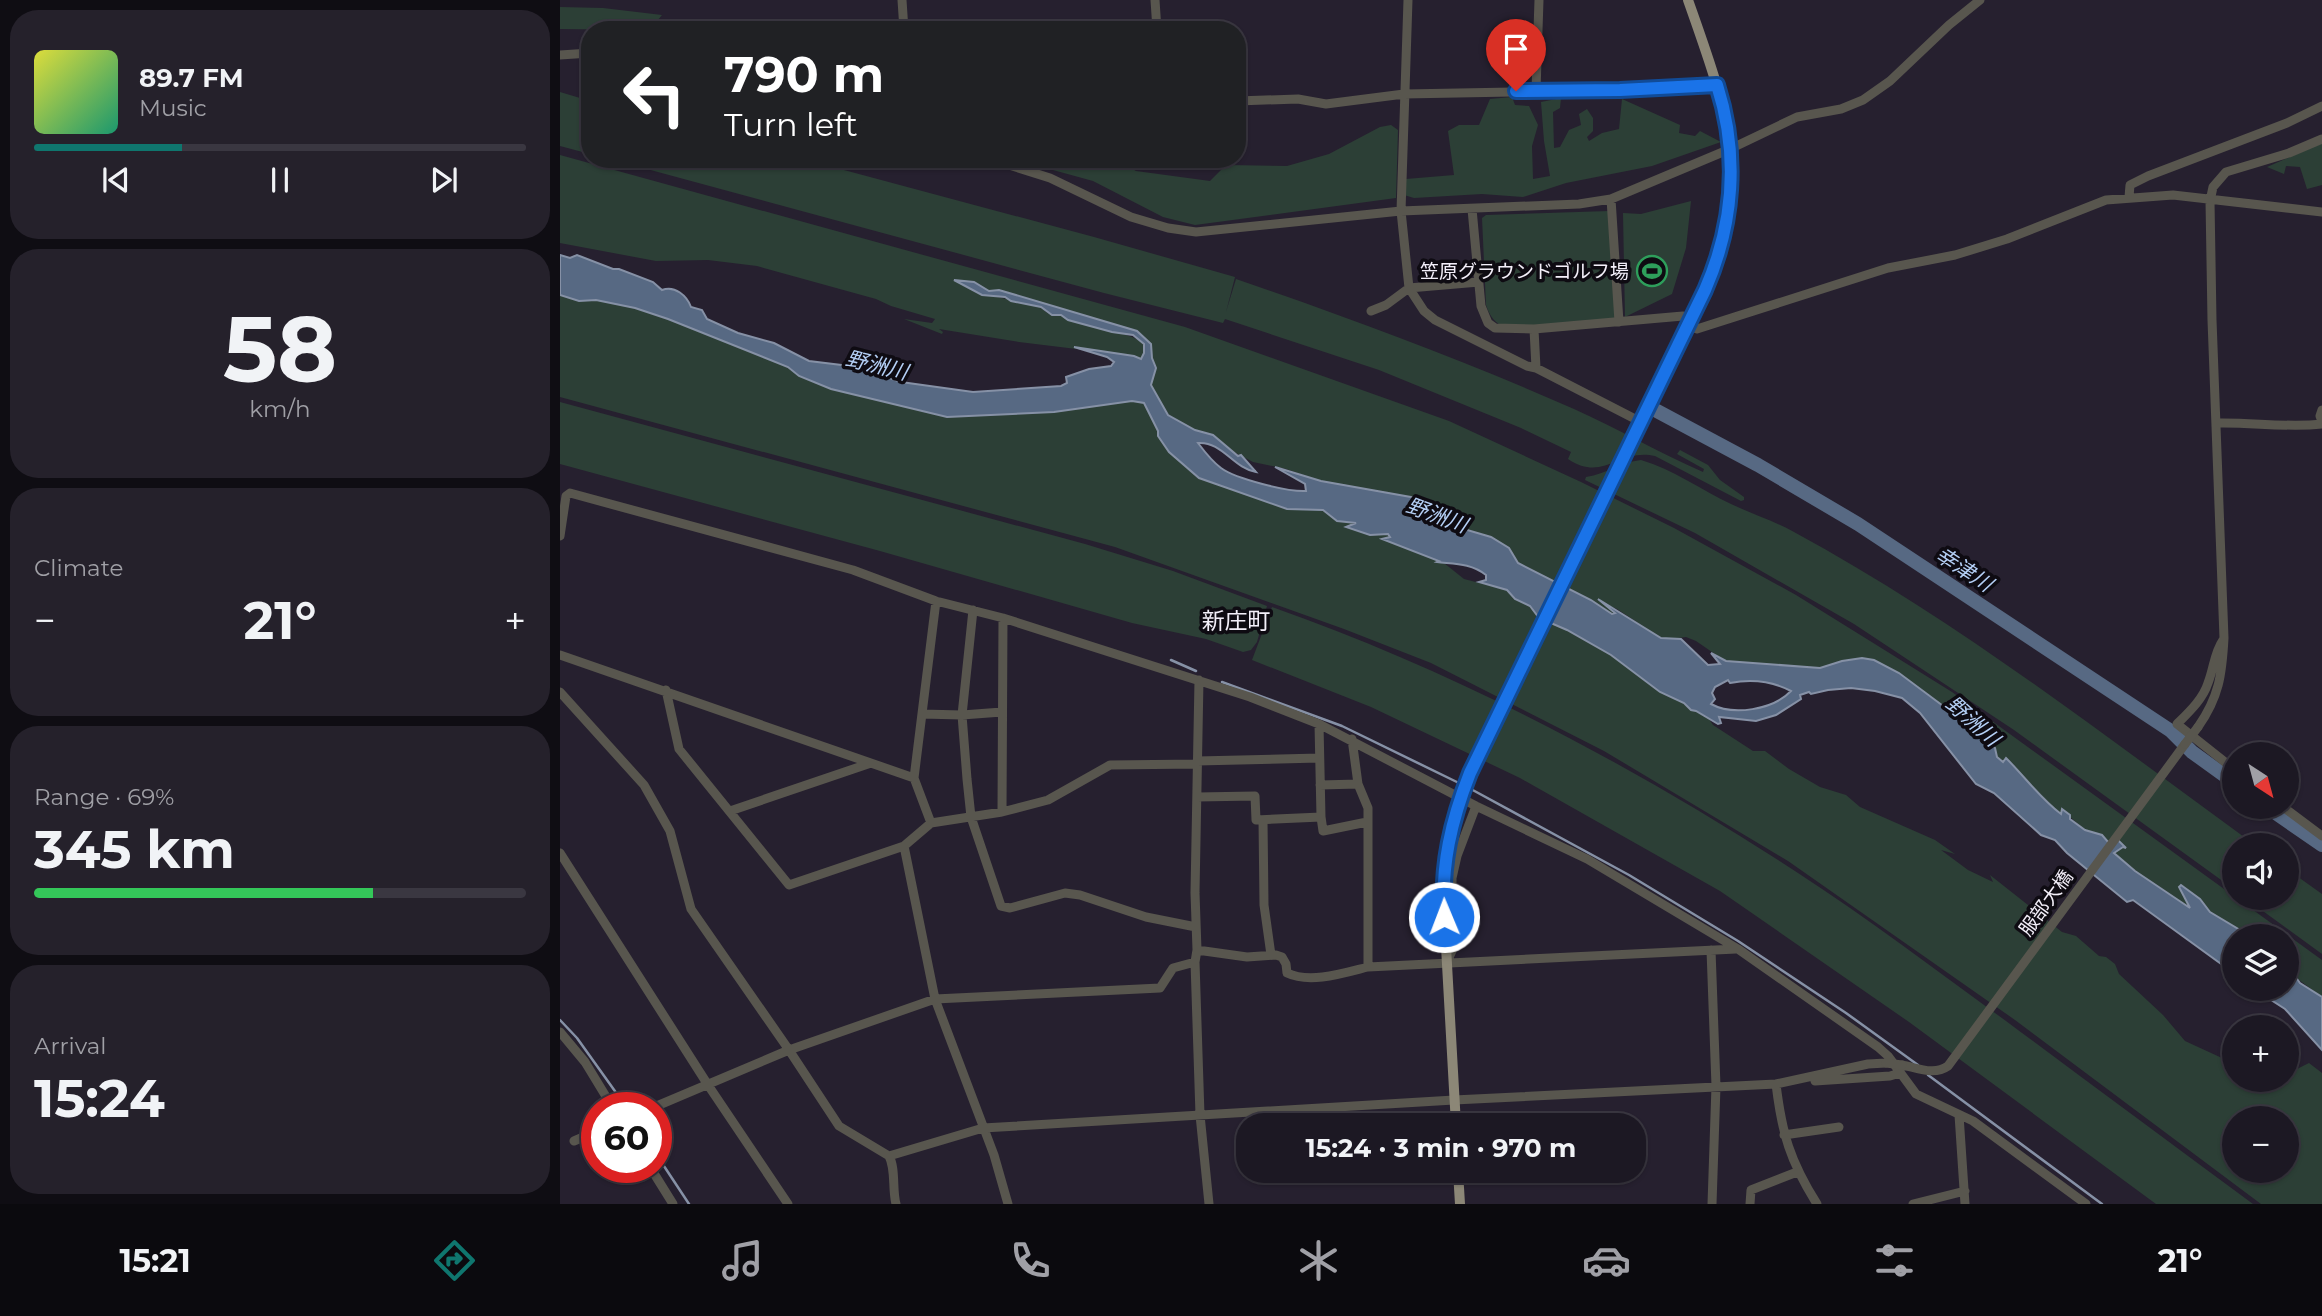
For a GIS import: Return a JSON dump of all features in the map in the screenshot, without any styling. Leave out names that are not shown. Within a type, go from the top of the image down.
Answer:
[{"type":"main road","points":[[1455,1113],[1443,893],[1448,839],[1455,811],[1471,771],[1658,386],[1685,321],[1711,277],[1721,247],[1730,202],[1730,149],[1725,112],[1688,0]]},
{"type":"main road","points":[[1459,1183],[1460,1204]]},
{"type":"street","points":[[902,0],[903,21]]},
{"type":"street","points":[[1155,0],[1156,21]]},
{"type":"street","points":[[1408,0],[1401,211],[1409,288],[1424,311],[1435,320],[1641,422]]},
{"type":"street","points":[[1536,90],[1539,0]]},
{"type":"street","points":[[1018,168],[1050,178],[1131,217],[1168,228],[1196,232],[1401,211],[1579,204],[1611,199],[1730,149],[1797,117],[1841,109],[1863,100],[1890,81],[1949,25],[1980,0]]},
{"type":"street","points":[[560,55],[581,54]]},
{"type":"street","points":[[1246,100],[1298,99],[1326,104],[1404,94],[1448,95],[1717,85]]},
{"type":"street","points":[[2129,197],[2130,186],[2148,176],[2287,123],[2322,106]]},
{"type":"street","points":[[2210,201],[2213,187],[2226,172],[2289,153],[2322,139]]},
{"type":"street","points":[[1472,209],[1485,316],[1494,328],[1535,329],[1619,322],[1685,321],[1697,329],[1888,268],[1955,255],[2007,239],[2106,200],[2173,195],[2322,212]]},
{"type":"street","points":[[1611,199],[1619,322]]},
{"type":"street","name":"服部大橋","points":[[1901,1069],[1933,1072],[1941,1071],[1951,1063],[2198,727],[2219,686],[2224,638],[2210,201]]},
{"type":"street","points":[[1371,311],[1386,305],[1409,288],[1479,282]]},
{"type":"street","points":[[1535,329],[1536,368]]},
{"type":"street","points":[[2216,423],[2253,422],[2300,427],[2322,423],[2322,410]]},
{"type":"street","points":[[560,536],[565,496],[570,493],[853,570],[936,601],[1003,618],[1199,680],[1319,724],[1476,806],[1587,859],[1738,949],[1888,1056],[1901,1069],[1916,1094],[1973,1121],[2086,1204]]},
{"type":"street","points":[[931,823],[914,778],[936,601]]},
{"type":"street","points":[[973,610],[962,715],[971,817],[1001,906],[1010,908],[1065,893],[1080,895],[1146,917],[1196,927]]},
{"type":"street","points":[[1002,812],[1003,618]]},
{"type":"street","points":[[2222,759],[2177,724],[2207,687],[2217,649],[2224,638]]},
{"type":"street","points":[[560,654],[914,778]]},
{"type":"street","points":[[1199,680],[1195,962],[1200,1115],[1209,1204]]},
{"type":"street","points":[[666,690],[679,749],[789,885],[904,846],[931,823],[1002,812],[1048,800],[1110,765],[1319,758]]},
{"type":"street","points":[[560,692],[644,785],[670,831],[691,909],[839,1126],[888,1156],[893,1163],[892,1191],[896,1204]]},
{"type":"street","points":[[922,715],[1003,712]]},
{"type":"street","points":[[1319,724],[1323,831],[1367,822]]},
{"type":"street","points":[[1352,739],[1358,784],[1368,808],[1368,967]]},
{"type":"street","points":[[730,811],[871,763]]},
{"type":"street","points":[[1320,785],[1358,784]]},
{"type":"street","points":[[1197,797],[1255,796],[1256,820],[1321,817]]},
{"type":"street","points":[[1447,964],[1452,951],[1452,878],[1457,856],[1476,806]]},
{"type":"street","points":[[2299,819],[2322,836]]},
{"type":"street","points":[[1263,820],[1264,905],[1270,955]]},
{"type":"street","points":[[904,846],[935,999],[994,1155],[1008,1204]]},
{"type":"street","points":[[560,853],[708,1085],[788,1204]]},
{"type":"street","points":[[1197,950],[1247,957],[1282,957],[1287,972],[1292,975],[1331,976],[1368,967],[1738,949]]},
{"type":"street","points":[[1711,950],[1716,1086],[1712,1204]]},
{"type":"street","points":[[672,1100],[789,1050],[935,999],[1160,988],[1173,968],[1195,962]]},
{"type":"street","points":[[560,1032],[585,1062],[603,1092]]},
{"type":"street","points":[[888,1156],[983,1128],[1776,1084],[1868,1064],[1886,1063],[1901,1069]]},
{"type":"street","points":[[1802,1079],[1807,1082],[1890,1076],[1901,1069]]},
{"type":"street","points":[[1776,1084],[1784,1135],[1797,1172],[1817,1204]]},
{"type":"street","points":[[1959,1115],[1965,1204]]},
{"type":"street","points":[[1784,1135],[1839,1127]]},
{"type":"street","points":[[574,1141],[581,1138]]},
{"type":"street","points":[[1750,1204],[1751,1190],[1797,1172]]},
{"type":"street","points":[[660,1183],[673,1204]]},
{"type":"street","points":[[1913,1204],[1965,1191]]},
{"type":"green space","points":[[560,7],[603,8],[662,15],[657,21],[581,21],[581,29],[560,29]]},
{"type":"green space","points":[[560,92],[581,98],[581,152],[560,146]]},
{"type":"green space","points":[[1512,97],[1515,105],[1529,106],[1538,125],[1532,146],[1533,179],[1550,176],[1541,102],[1561,98],[1560,108],[1553,112],[1554,148],[1560,147],[1569,130],[1581,125],[1579,114],[1587,109],[1593,118],[1593,131],[1587,137],[1589,141],[1602,133],[1619,129],[1622,99],[1680,125],[1679,133],[1695,136],[1700,131],[1721,142],[1652,166],[1566,183],[1523,197],[1482,194],[1414,198],[1404,195],[1406,179],[1454,175],[1448,131],[1459,125],[1479,125],[1490,99]]},
{"type":"green space","points":[[1391,125],[1398,130],[1396,198],[1195,225],[1163,217],[1093,181],[1046,168],[1131,168],[1136,171],[1210,181],[1223,168],[1287,166],[1329,154],[1380,127]]},
{"type":"green space","points":[[2322,143],[2322,185],[2307,189],[2300,167],[2286,166],[2284,174],[2267,167]]},
{"type":"green space","points":[[560,155],[581,161],[581,168],[607,168],[1185,327],[1449,421],[1674,528],[1796,595],[1952,692],[2222,888],[2222,910],[2253,910],[2272,924],[2230,924],[2209,912],[2200,899],[2185,887],[2180,887],[2191,909],[2120,859],[2108,842],[2096,833],[2085,830],[2062,810],[2062,814],[2045,802],[2006,759],[2003,762],[1997,757],[1986,738],[1899,673],[1874,660],[1862,658],[1820,668],[1725,661],[1686,637],[1661,638],[1605,604],[1615,613],[1612,614],[1518,563],[1509,548],[1459,531],[1444,512],[1422,499],[1321,481],[1286,469],[1253,462],[1230,450],[1213,435],[1195,430],[1169,415],[1150,385],[1156,368],[1144,345],[1141,359],[939,329],[942,334],[904,319],[932,323],[935,319],[876,299],[757,266],[708,260],[656,261],[560,243]],"holes":[[[956,281],[974,282],[989,291],[1000,290],[1137,331],[1143,344],[1128,335],[1051,315],[1037,306],[975,291]]]},
{"type":"green space","points":[[643,168],[837,168],[1235,277],[1226,312],[1236,279],[1321,309],[1532,391],[1590,416],[1703,472],[1704,469],[1677,454],[1680,450],[1708,465],[1720,480],[1744,497],[1744,500],[1741,501],[1655,456],[1631,456],[1592,468],[1581,465],[1568,459],[1571,452],[1521,428],[1379,370],[1225,319],[1223,323]]},
{"type":"green space","name":"笠原グラウンドゴルフ場","points":[[1691,201],[1686,248],[1672,294],[1625,317],[1623,213],[1641,214]]},
{"type":"green space","points":[[1609,211],[1617,316],[1614,319],[1506,328],[1493,319],[1486,305],[1482,218],[1486,215]]},
{"type":"green space","points":[[560,295],[579,301],[596,300],[635,308],[788,367],[799,376],[831,389],[947,417],[1132,401],[1144,403],[1158,436],[1199,478],[1287,509],[1323,510],[1343,520],[1356,522],[1347,527],[1370,535],[1388,534],[1390,537],[1382,539],[1435,557],[1439,563],[1444,563],[1464,579],[1507,590],[1515,599],[1530,606],[1539,618],[1567,630],[1611,655],[1660,692],[1684,703],[1753,751],[1765,751],[1820,787],[1846,795],[1860,807],[1935,840],[1955,854],[1941,850],[1968,870],[1993,882],[1990,875],[2062,932],[2076,936],[2099,956],[2106,957],[2115,964],[2119,974],[2163,1015],[2185,1041],[2222,1058],[2222,1092],[2299,1092],[2299,1068],[2309,1063],[2322,1073],[2322,1204],[2261,1204],[2233,1183],[2299,1183],[2299,1106],[2222,1106],[2222,1175],[2015,1020],[1788,861],[1604,751],[1431,663],[1115,547],[560,397]]},
{"type":"green space","points":[[560,402],[1085,544],[1173,571],[1267,606],[1257,642],[1251,650],[1243,652],[1206,639],[1132,623],[560,464]]},
{"type":"green space","points":[[1641,460],[1664,469],[1731,504],[1786,528],[1914,603],[2030,681],[2239,833],[2222,833],[2222,881],[2014,730],[1854,624],[1695,533],[1585,480],[1586,477]]},
{"type":"green space","points":[[1272,607],[1409,661],[1543,724],[1608,759],[1736,834],[1877,927],[2253,1204],[2156,1204],[1909,1022],[1720,891],[1520,778],[1371,707],[1252,660]]},
{"type":"green space","points":[[2299,878],[2322,894],[2322,954],[2299,937],[2299,924],[2281,924],[2262,910],[2299,910]]},
{"type":"green space","points":[[2299,943],[2322,960],[2322,997],[2299,979]]},
{"type":"water","name":"野洲川","points":[[560,255],[570,258],[577,255],[653,282],[662,290],[676,290],[687,299],[691,307],[702,310],[707,319],[738,333],[774,343],[809,361],[858,367],[901,382],[973,392],[1061,386],[1067,383],[1066,377],[1089,369],[1111,366],[1114,362],[1107,357],[1074,347],[1141,359],[1144,344],[1133,335],[1068,320],[1061,315],[1052,315],[1041,307],[1011,301],[1005,297],[982,295],[954,280],[974,282],[989,291],[999,290],[1137,331],[1151,344],[1156,368],[1151,385],[1168,415],[1195,430],[1213,435],[1238,456],[1241,455],[1256,472],[1241,466],[1214,446],[1198,443],[1215,463],[1228,472],[1262,484],[1306,491],[1305,484],[1275,467],[1321,481],[1422,499],[1444,512],[1459,531],[1464,529],[1491,537],[1509,548],[1518,563],[1591,600],[1612,614],[1615,613],[1598,599],[1661,638],[1681,639],[1708,665],[1720,664],[1711,653],[1726,661],[1820,668],[1862,658],[1874,660],[1899,673],[1986,738],[1995,748],[1997,757],[2003,762],[2006,758],[2053,808],[2061,814],[2062,809],[2085,830],[2102,835],[2108,842],[2118,840],[2126,848],[2114,853],[2135,871],[2190,908],[2179,887],[2181,885],[2200,899],[2210,912],[2230,924],[2222,924],[2222,965],[2133,900],[2127,902],[2055,840],[2041,835],[1994,793],[1976,784],[1920,713],[1902,698],[1851,688],[1811,694],[1809,692],[1800,695],[1801,699],[1776,715],[1756,721],[1719,717],[1721,723],[1718,724],[1660,692],[1611,655],[1567,630],[1539,618],[1530,606],[1515,599],[1507,590],[1479,582],[1486,580],[1486,575],[1474,568],[1437,562],[1439,561],[1382,539],[1390,537],[1388,534],[1370,535],[1346,527],[1356,523],[1337,521],[1323,510],[1287,509],[1199,478],[1169,452],[1158,436],[1144,403],[1132,401],[1054,412],[947,417],[831,389],[799,376],[788,367],[635,308],[596,300],[579,301],[560,295]],"holes":[[[1728,680],[1730,683],[1746,681],[1776,685],[1791,691],[1774,703],[1752,709],[1730,710],[1711,704],[1715,699],[1712,693],[1715,687]]]},
{"type":"water","points":[[2299,982],[2322,997],[2322,1050],[2299,1025],[2299,1015],[2290,1015],[2273,1001],[2299,1001]]},
{"type":"waterway","name":"幸津川","points":[[1657,411],[1758,465],[1858,524],[2171,731],[2192,752],[2222,774]]},
{"type":"waterway","points":[[1171,660],[1196,671]]},
{"type":"waterway","points":[[1222,682],[1342,726],[1463,785]]},
{"type":"waterway","points":[[1469,788],[1629,875],[1738,941],[1918,1065]]},
{"type":"waterway","name":"幸津川","points":[[2284,819],[2322,845]]},
{"type":"waterway","points":[[560,1020],[577,1038],[616,1092]]},
{"type":"waterway","points":[[1928,1075],[2102,1204]]},
{"type":"waterway","points":[[672,1178],[689,1204]]},
{"type":"place","name":"笠原グラウンドゴルフ場","points":[[1652,271]]},
{"type":"district","name":"新庄町","points":[[1236,621]]},
{"type":"route","points":[[1444,917],[1443,893],[1448,839],[1455,811],[1470,773],[1711,277],[1721,247],[1730,202],[1730,149],[1725,112],[1717,85],[1620,90],[1516,91]]}]
